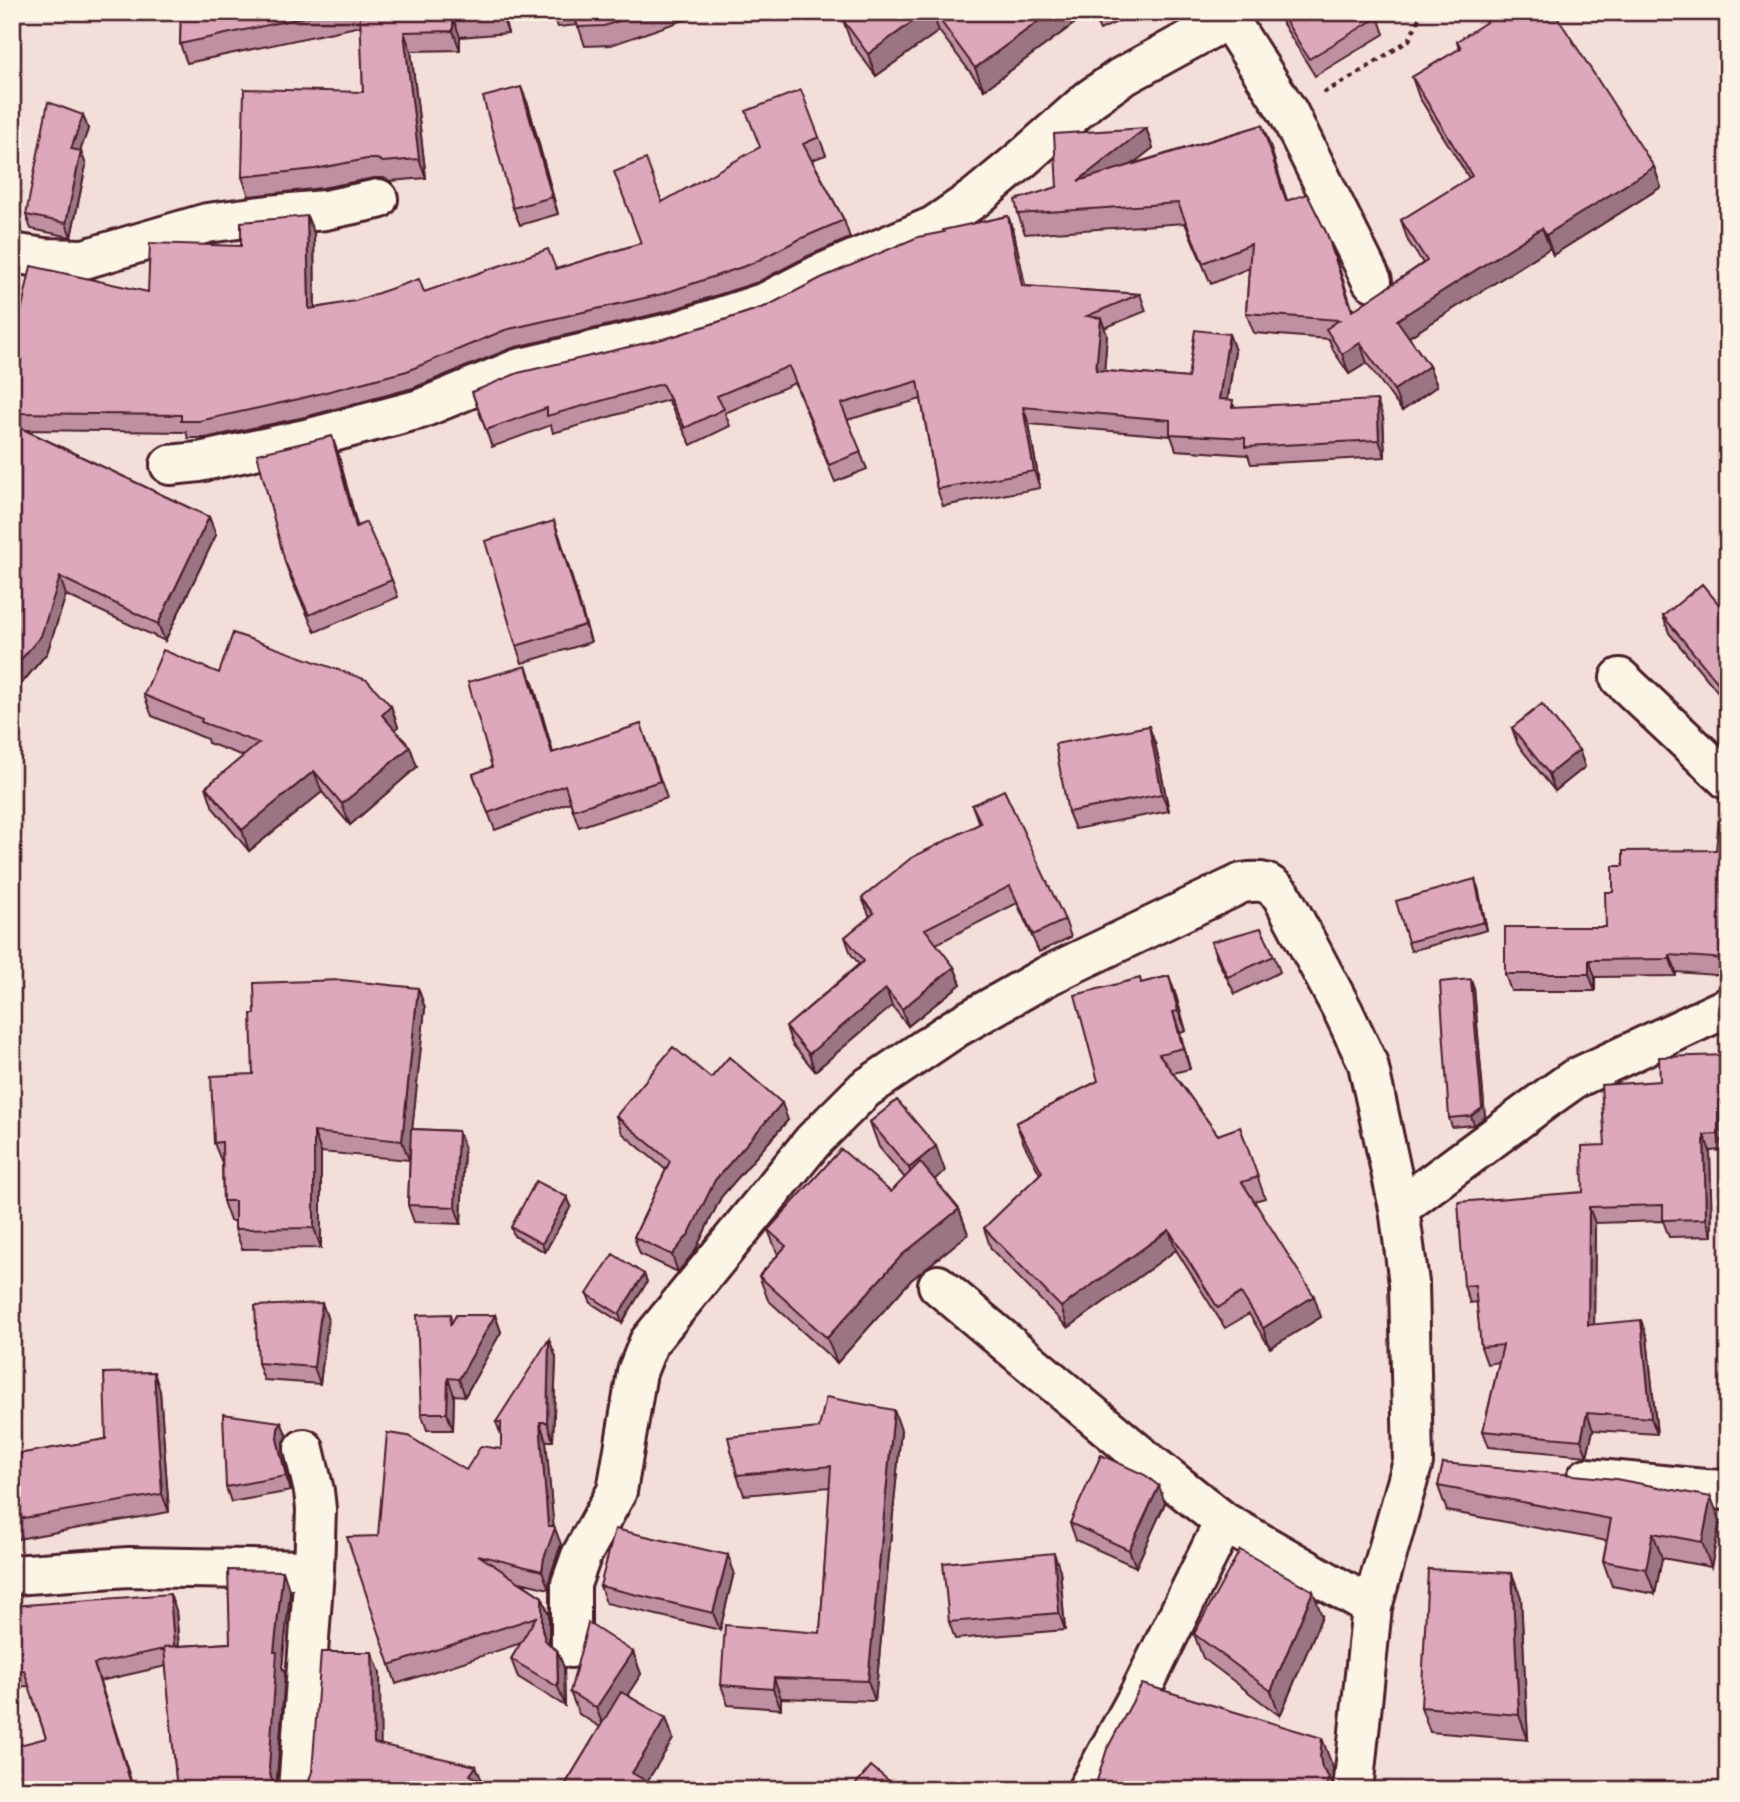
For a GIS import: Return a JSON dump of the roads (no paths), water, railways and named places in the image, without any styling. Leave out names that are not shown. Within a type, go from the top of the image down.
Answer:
[{"type":"street","points":[[170,465],[199,462],[310,438],[420,409],[517,369],[674,332],[766,302],[818,275],[934,226],[1012,168],[1090,99],[1226,16],[1287,112],[1372,281]]},
{"type":"street","points":[[12,253],[44,258],[84,259],[207,223],[325,210],[378,199]]},
{"type":"street","points":[[1620,678],[1728,780]]},
{"type":"street","points":[[570,1648],[571,1584],[581,1556],[617,1491],[637,1372],[649,1342],[813,1141],[864,1089],[957,1027],[1047,976],[1242,883],[1265,882],[1272,885],[1282,896],[1368,1064],[1399,1208],[1427,1463],[1372,1607],[1353,1790]]},
{"type":"street","points":[[1399,1208],[1574,1079],[1728,1007]]},
{"type":"street","points":[[938,1285],[1224,1522],[1372,1607]]},
{"type":"street","points":[[298,1790],[316,1509],[304,1449]]},
{"type":"street","points":[[1552,1475],[1728,1490]]},
{"type":"street","points":[[1087,1790],[1141,1691],[1224,1522]]},
{"type":"street","points":[[12,1575],[129,1567],[314,1570]]}]
